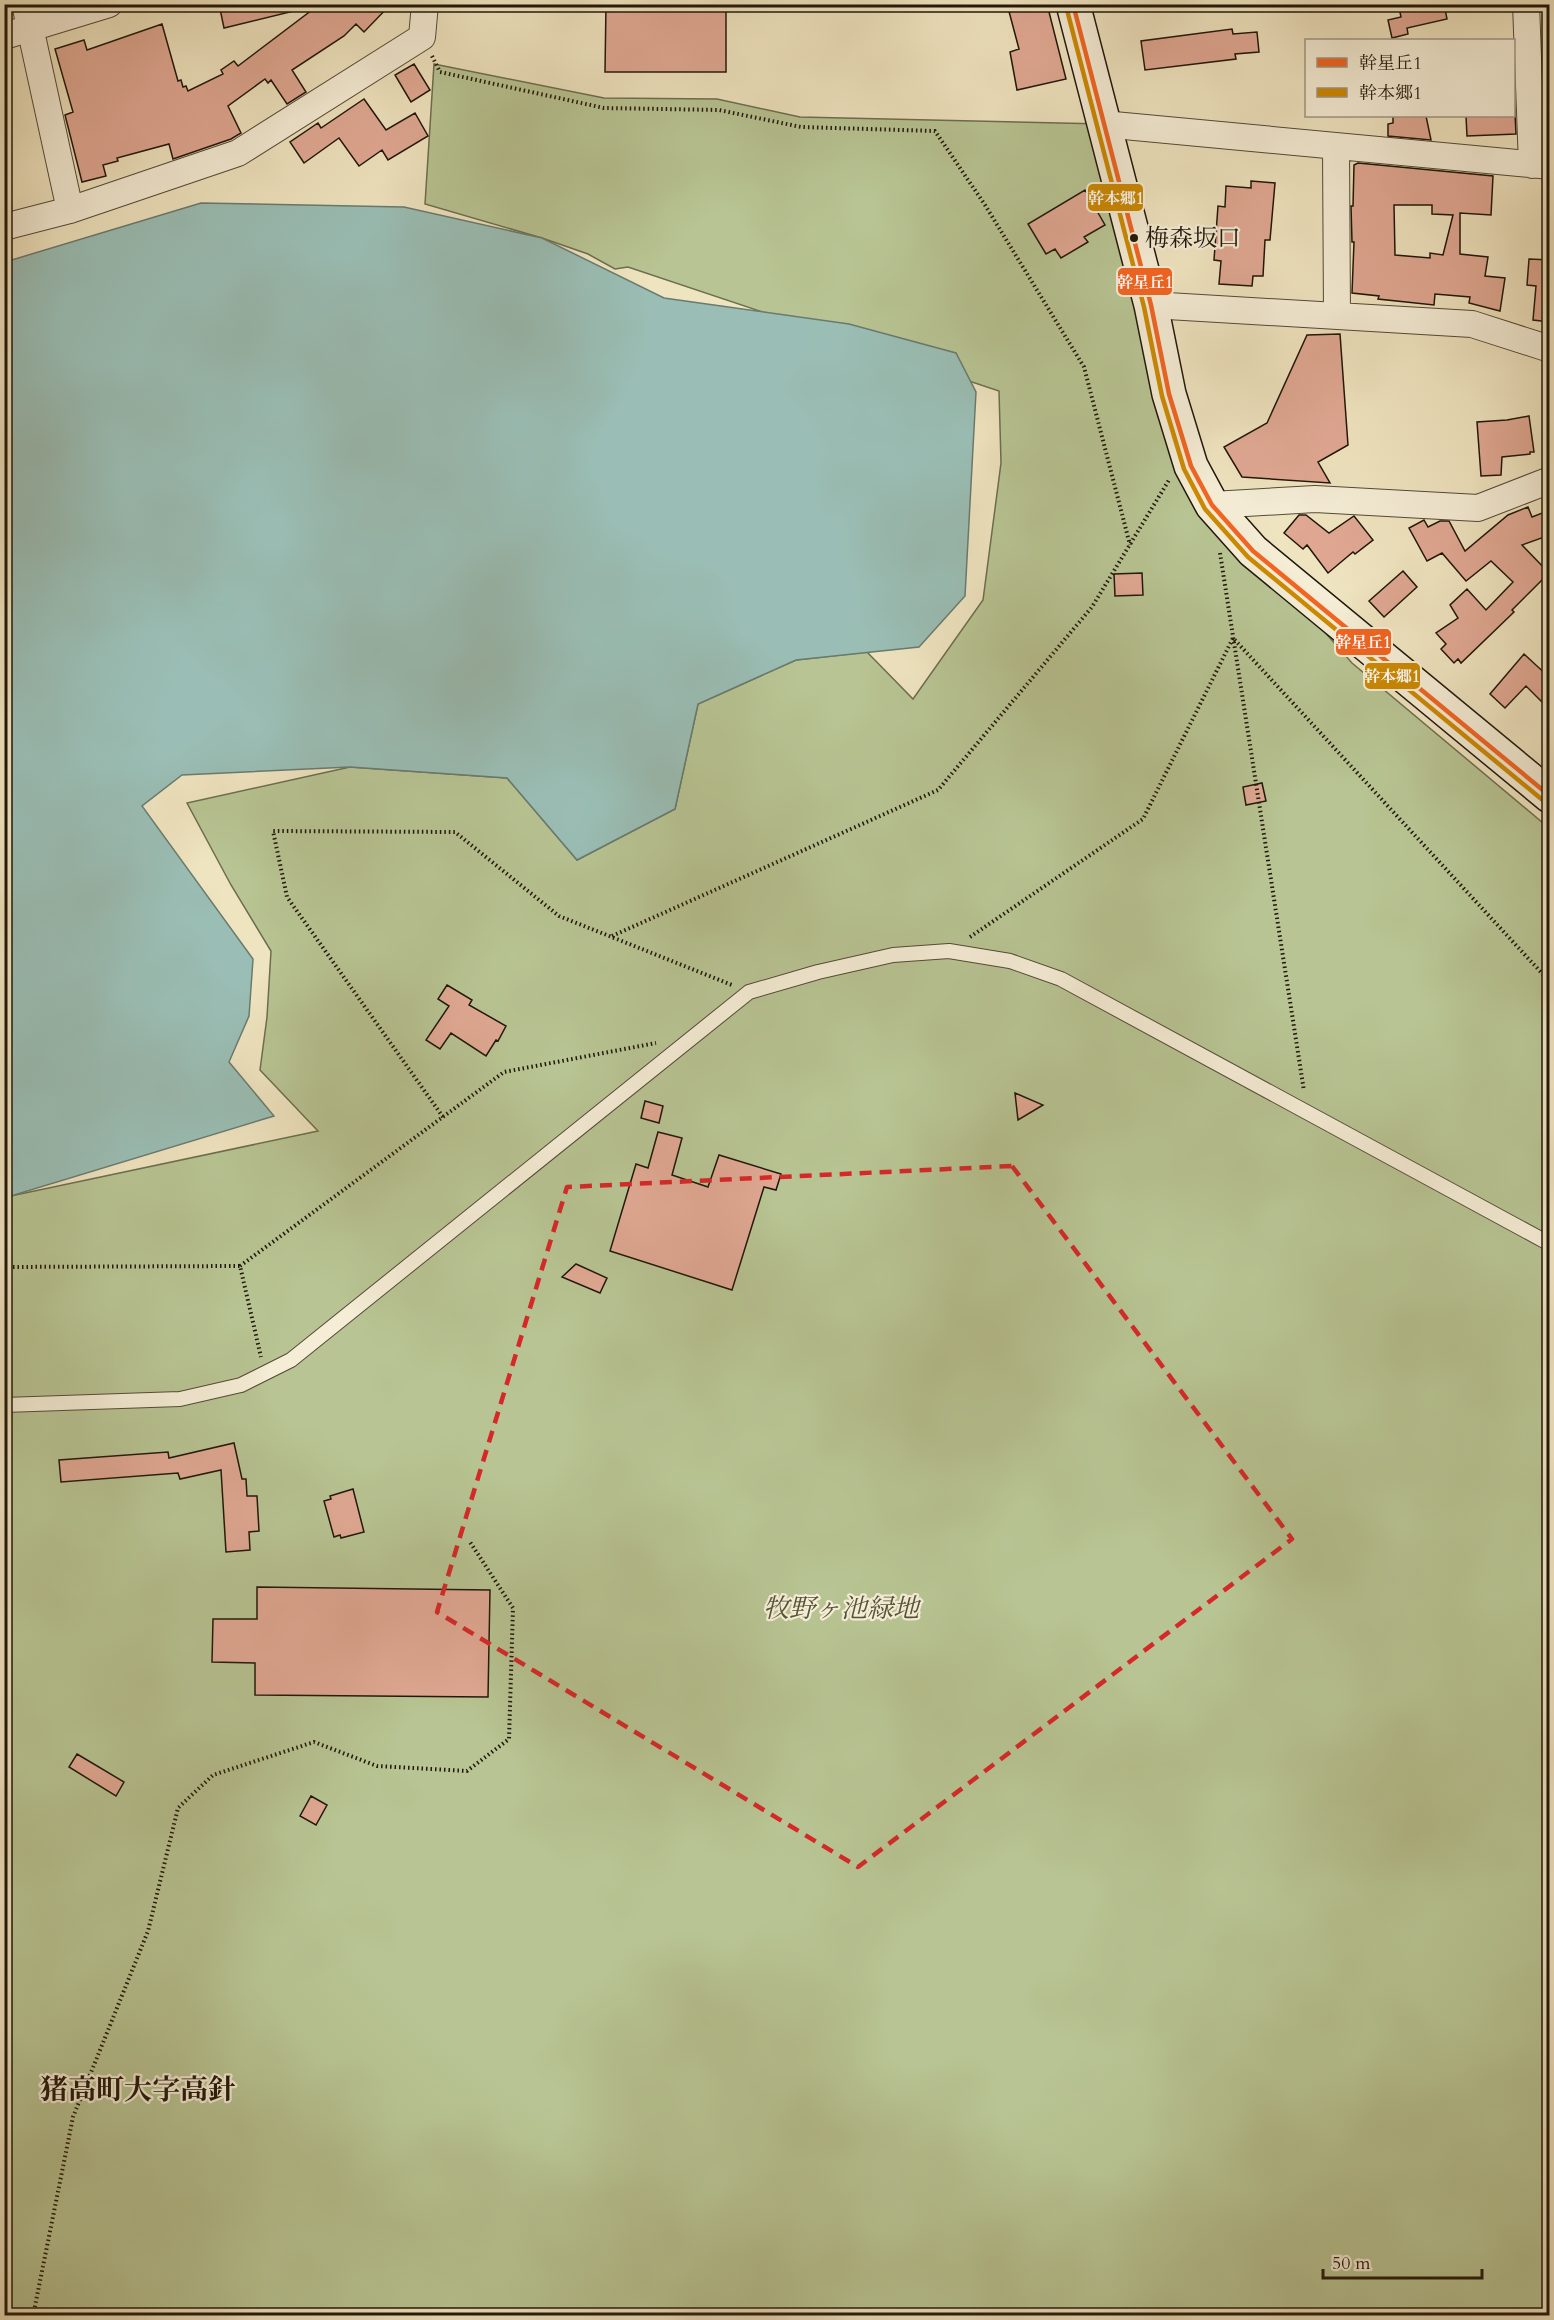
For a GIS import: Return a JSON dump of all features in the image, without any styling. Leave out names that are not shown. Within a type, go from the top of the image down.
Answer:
[{"type":"main road","points":[[1073,4],[1151,305],[1169,394],[1191,466],[1212,505],[1253,551],[1550,796]]},
{"type":"street","points":[[4,36],[28,16],[109,4]]},
{"type":"street","points":[[4,226],[70,210],[238,153],[422,37],[425,4]]},
{"type":"street","points":[[1103,124],[1541,165],[1526,4]]},
{"type":"street","points":[[28,16],[70,210]]},
{"type":"street","points":[[1336,147],[1337,316]]},
{"type":"street","points":[[1151,305],[1472,324],[1550,349]]},
{"type":"street","points":[[1212,505],[1315,500],[1478,508],[1550,480]]},
{"type":"lane","points":[[4,1405],[180,1399],[241,1385],[265,1373],[291,1359],[749,992],[818,972],[893,955],[949,951],[1010,961],[1061,979],[1550,1244]]},
{"type":"path","points":[[422,37],[440,72],[604,108],[719,110],[801,127],[935,131],[985,205],[1084,367],[1130,545]]},
{"type":"path","points":[[611,937],[938,790],[1092,608],[1186,451]]},
{"type":"path","points":[[1219,549],[1308,1113]]},
{"type":"path","points":[[949,951],[1143,819],[1233,638]]},
{"type":"path","points":[[1233,638],[1550,982]]},
{"type":"path","points":[[443,1118],[287,897],[273,831],[455,832],[559,916],[749,992]]},
{"type":"path","points":[[4,1267],[240,1266],[504,1072],[696,1035]]},
{"type":"path","points":[[240,1266],[265,1373]]},
{"type":"path","points":[[33,2316],[73,2117],[148,1931],[177,1808],[213,1775],[314,1742],[377,1766],[467,1771],[509,1739],[513,1608],[470,1542]]},
{"type":"highlighted area","points":[[1012,1166],[1292,1539],[858,1867],[437,1612],[567,1187]]},
{"type":"green space","name":"牧野ヶ池緑地","points":[[434,64],[604,98],[717,99],[800,117],[1103,124],[1212,505],[1352,663],[1549,828],[1549,2315],[5,2315],[4,1190],[11,1196],[318,1131],[260,1070],[267,1017],[271,951],[231,885],[187,803],[350,767],[507,778],[577,860],[675,809],[698,704],[796,660],[867,652],[913,699],[983,600],[1001,463],[999,391],[628,267],[615,269],[588,254],[542,238],[425,204]]},
{"type":"water","points":[[201,203],[404,207],[542,238],[664,298],[849,324],[956,353],[976,392],[965,596],[919,647],[796,660],[698,704],[675,809],[577,860],[507,778],[350,767],[182,775],[142,806],[253,959],[249,1016],[229,1062],[274,1116],[11,1196],[4,1190],[5,262]]},
{"type":"building","points":[[219,4],[293,4],[294,11],[224,28]]},
{"type":"building","points":[[320,4],[391,4],[364,32],[356,24],[344,36],[292,70],[306,92],[287,104],[271,80],[268,83],[265,79],[228,106],[241,133],[231,139],[173,159],[169,144],[117,158],[118,161],[103,165],[106,176],[82,182],[65,115],[73,112],[55,49],[84,40],[87,50],[162,24],[178,81],[181,80],[183,87],[186,86],[188,91],[223,74],[221,70],[234,61],[238,66]]},
{"type":"building","points":[[606,4],[726,4],[726,72],[605,72]]},
{"type":"building","points":[[1007,4],[1047,4],[1066,79],[1017,90],[1010,52],[1019,49]]},
{"type":"building","points":[[1412,4],[1444,4],[1447,19],[1407,28],[1408,34],[1392,38],[1388,20],[1401,17],[1399,7]]},
{"type":"building","points":[[1232,29],[1233,34],[1257,32],[1259,52],[1235,54],[1236,59],[1145,70],[1141,41]]},
{"type":"building","points":[[414,64],[430,90],[411,102],[395,75]]},
{"type":"building","points":[[364,99],[386,130],[415,113],[428,136],[388,160],[382,150],[359,166],[339,138],[304,163],[290,142],[318,123],[321,128]]},
{"type":"building","points":[[1515,114],[1516,134],[1467,136],[1466,117],[1515,117]]},
{"type":"building","points":[[1393,117],[1426,117],[1431,140],[1388,136],[1388,124],[1393,123]]},
{"type":"building","points":[[1358,163],[1493,176],[1491,215],[1460,213],[1460,254],[1488,257],[1485,276],[1505,278],[1500,311],[1469,303],[1470,297],[1435,294],[1434,305],[1378,299],[1379,296],[1352,293],[1354,242],[1352,242],[1351,206],[1353,206],[1354,165]],"holes":[[[1394,205],[1432,205],[1432,214],[1453,215],[1443,255],[1430,253],[1430,258],[1395,255]]]},
{"type":"building","points":[[1251,181],[1275,183],[1270,240],[1265,240],[1263,276],[1253,276],[1252,286],[1219,284],[1221,261],[1214,260],[1218,206],[1225,207],[1226,186],[1251,188]]},
{"type":"building","points":[[1085,190],[1105,225],[1084,237],[1088,242],[1061,258],[1055,249],[1046,254],[1028,224]]},
{"type":"building","points":[[1529,259],[1550,260],[1550,322],[1533,320],[1536,286],[1527,285]]},
{"type":"building","points":[[1340,334],[1348,445],[1318,462],[1330,483],[1242,477],[1224,447],[1267,423],[1307,335]]},
{"type":"building","points":[[1529,416],[1534,452],[1502,457],[1501,475],[1481,476],[1477,422]]},
{"type":"building","points":[[1528,507],[1532,517],[1550,510],[1550,535],[1522,545],[1549,573],[1512,610],[1514,612],[1461,663],[1458,659],[1454,663],[1441,649],[1446,644],[1436,633],[1458,618],[1450,605],[1467,589],[1486,610],[1513,582],[1491,561],[1466,581],[1442,553],[1427,561],[1409,528],[1424,520],[1428,527],[1440,521],[1449,521],[1465,551],[1508,515]]},
{"type":"building","points":[[1299,515],[1306,515],[1329,533],[1354,516],[1373,540],[1355,554],[1353,552],[1328,573],[1307,545],[1303,549],[1284,533]]},
{"type":"building","points":[[1403,571],[1417,587],[1384,617],[1369,601]]},
{"type":"building","points":[[1142,573],[1143,595],[1115,596],[1114,574]]},
{"type":"building","points":[[1524,654],[1550,678],[1550,710],[1526,686],[1505,708],[1490,694]]},
{"type":"building","points":[[1262,783],[1266,801],[1246,805],[1243,787]]},
{"type":"building","points":[[447,985],[472,1000],[469,1005],[506,1026],[486,1056],[451,1033],[440,1049],[426,1040],[449,1006],[438,999]]},
{"type":"building","points":[[1015,1093],[1043,1105],[1018,1120]]},
{"type":"building","points":[[645,1101],[663,1106],[659,1123],[641,1118]]},
{"type":"building","points":[[658,1132],[682,1138],[672,1175],[708,1187],[719,1155],[781,1174],[776,1190],[764,1187],[732,1290],[610,1251],[636,1164],[648,1168]]},
{"type":"building","points":[[576,1264],[607,1278],[600,1293],[562,1277]]},
{"type":"building","points":[[234,1443],[242,1479],[246,1479],[247,1496],[257,1496],[259,1531],[249,1532],[250,1550],[226,1552],[221,1470],[180,1479],[178,1473],[61,1482],[59,1460],[168,1452],[169,1458]]},
{"type":"building","points":[[353,1489],[364,1532],[341,1538],[340,1535],[334,1537],[324,1501],[331,1499],[330,1496]]},
{"type":"building","points":[[257,1587],[490,1590],[488,1697],[255,1695],[255,1663],[212,1662],[213,1619],[257,1619]]},
{"type":"building","points":[[77,1754],[124,1782],[116,1796],[69,1767]]},
{"type":"building","points":[[311,1796],[327,1805],[316,1825],[300,1816]]},
{"type":"transit line","name":"幹星丘1","points":[[1073,4],[1151,305],[1169,394],[1191,466],[1212,505],[1253,551],[1550,796]]},
{"type":"transit line","name":"幹本郷1","points":[[1066,6],[1144,307],[1162,396],[1184,469],[1205,509],[1248,557],[1545,802]]},
{"type":"place","name":"梅森坂口","points":[[1134,238]]},
{"type":"district","name":"猪高町大字高針","points":[[138,2090]]}]
